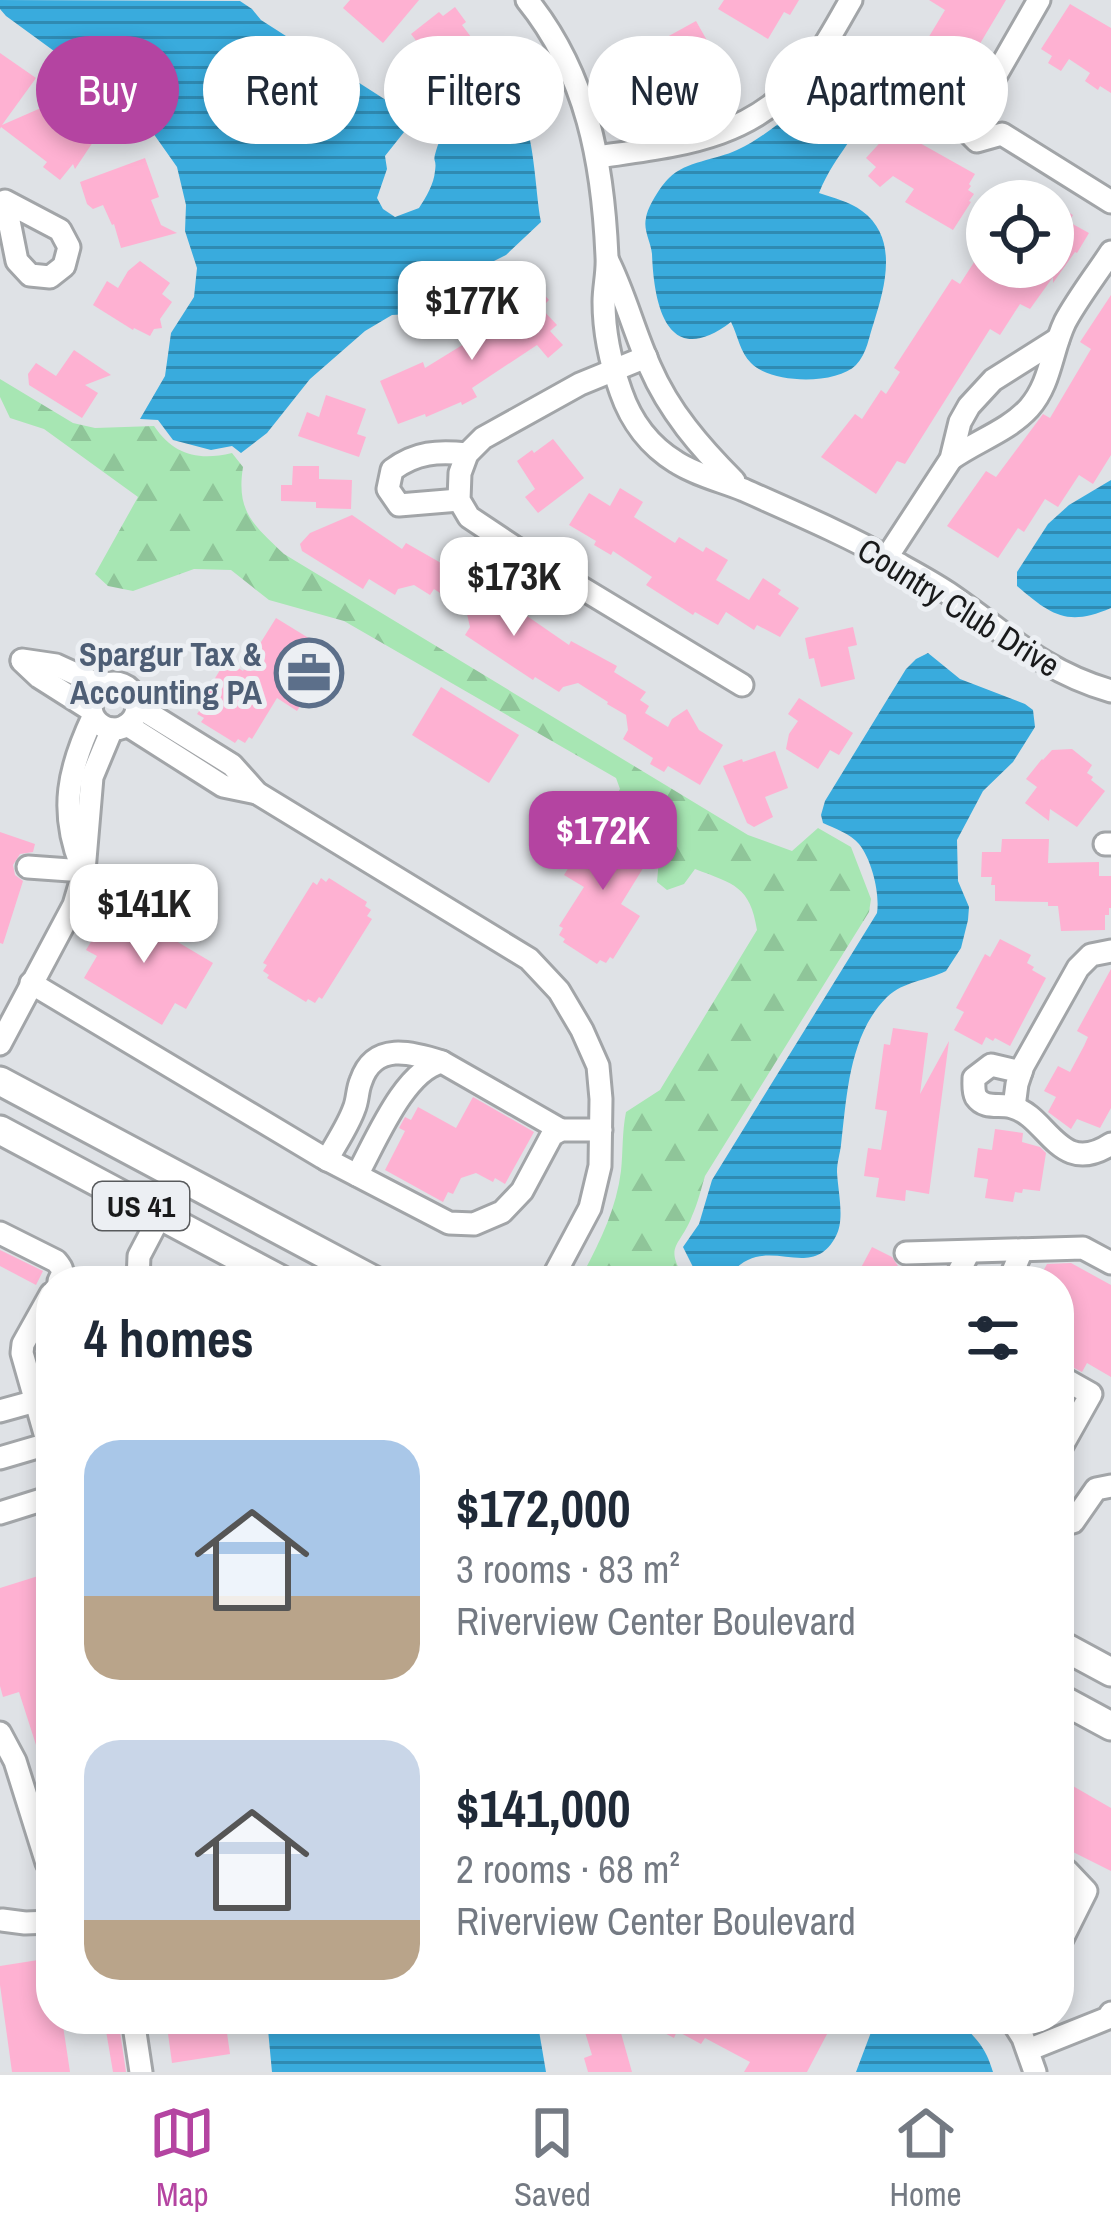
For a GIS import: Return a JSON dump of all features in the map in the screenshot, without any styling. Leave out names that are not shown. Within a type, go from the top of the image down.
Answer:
[{"type":"main road","name":"US 41","points":[[0,1081],[347,1266]]},
{"type":"main road","name":"US 41","points":[[0,1130],[255,1266]]},
{"type":"main road","points":[[1074,1652],[1111,1672]]},
{"type":"main road","points":[[1074,1706],[1111,1726]]},
{"type":"street","name":"Country Club Drive","points":[[526,0],[569,65],[593,132],[607,260],[604,303],[614,368],[630,414],[660,451],[680,465],[887,557],[953,596],[1033,657],[1111,692]]},
{"type":"street","points":[[598,157],[705,140],[759,114],[804,75],[851,0]]},
{"type":"street","points":[[1040,0],[964,129],[977,142],[1002,134],[1111,202]]},
{"type":"street","points":[[951,459],[1030,407],[1048,375],[1067,319],[1111,251]]},
{"type":"street","name":"Country Club Drive","points":[[607,260],[668,402],[742,490]]},
{"type":"street","points":[[887,557],[951,459],[960,422],[981,392],[1058,339]]},
{"type":"street","points":[[646,357],[580,384],[483,438],[467,454],[460,473],[459,500],[469,517],[514,547],[742,685]]},
{"type":"street","points":[[459,500],[399,505],[388,489],[392,470],[406,460],[425,453],[467,454]]},
{"type":"street","points":[[102,686],[56,665],[22,660],[39,677],[112,717],[232,764],[257,793],[530,959],[559,991],[598,1066],[601,1130],[600,1166],[590,1208],[559,1266]]},
{"type":"street","points":[[0,1044],[74,905],[84,871],[73,845],[68,787],[72,767],[112,717],[132,692],[112,683],[94,695],[112,717]]},
{"type":"street","points":[[28,867],[84,871]]},
{"type":"street","points":[[1014,1107],[1021,1072],[1078,968],[1091,955],[1111,950]]},
{"type":"street","points":[[32,983],[327,1160],[363,1166],[449,1223],[488,1220],[513,1202],[552,1135],[561,1130],[601,1130]]},
{"type":"street","points":[[327,1160],[356,1105],[365,1070],[387,1052],[442,1062],[561,1130]]},
{"type":"street","points":[[363,1166],[417,1074],[442,1062]]},
{"type":"street","points":[[1021,1072],[992,1065],[974,1078],[978,1100],[1014,1107],[1074,1153],[1093,1155],[1111,1144]]},
{"type":"street","points":[[139,1266],[160,1216]]},
{"type":"street","points":[[0,1233],[60,1266]]},
{"type":"street","points":[[906,1253],[1083,1248],[1111,1263]]},
{"type":"street","points":[[1015,1266],[1022,1250]]},
{"type":"street","points":[[962,1266],[969,1252]]},
{"type":"street","points":[[0,1411],[36,1401],[22,1344],[36,1320]]},
{"type":"street","points":[[1074,1384],[1091,1394],[1074,1424]]},
{"type":"street","points":[[0,1459],[36,1447]]},
{"type":"street","points":[[1074,1521],[1096,1489],[1111,1486]]},
{"type":"street","points":[[0,1513],[36,1502]]},
{"type":"street","points":[[0,1733],[16,1761],[36,1827]]},
{"type":"street","points":[[1074,1878],[1087,1891],[1074,1916]]},
{"type":"street","points":[[1,1916],[36,1923]]},
{"type":"street","points":[[1018,2034],[1032,2061],[1110,2017]]},
{"type":"street","points":[[135,2034],[141,2072]]},
{"type":"green space","points":[[0,379],[73,423],[95,428],[154,426],[170,444],[188,453],[232,453],[243,467],[242,495],[249,516],[284,554],[748,835],[792,851],[818,828],[851,847],[871,899],[869,912],[705,1176],[674,1253],[679,1266],[586,1266],[615,1200],[626,1112],[660,1090],[757,930],[745,895],[730,883],[695,869],[684,884],[667,890],[657,882],[660,847],[606,811],[620,789],[616,778],[344,621],[269,600],[231,570],[194,569],[133,591],[108,586],[95,574],[138,497],[44,429],[10,418],[0,397]]},
{"type":"water","points":[[0,0],[240,1],[286,36],[203,36],[203,144],[360,144],[360,83],[384,99],[384,144],[395,144],[385,156],[387,169],[377,198],[383,209],[395,217],[419,208],[431,186],[439,144],[530,144],[541,222],[494,261],[460,305],[447,312],[392,315],[365,331],[310,379],[267,433],[241,453],[232,446],[211,450],[173,440],[158,420],[140,419],[165,376],[171,333],[194,297],[197,268],[185,231],[186,205],[177,167],[161,144],[179,144],[179,36],[36,38],[0,9]]},
{"type":"water","points":[[765,133],[765,144],[847,144],[819,193],[862,211],[881,235],[886,264],[882,294],[860,361],[847,372],[819,379],[773,375],[751,363],[731,322],[692,339],[679,336],[661,311],[646,227],[658,191],[676,172]]},
{"type":"water","points":[[1111,480],[1111,608],[1083,617],[1050,611],[1017,586],[1017,572],[1048,524]]},
{"type":"water","points":[[928,653],[960,679],[1033,710],[1035,727],[1013,762],[983,791],[957,840],[958,881],[969,907],[961,948],[946,971],[887,997],[865,1029],[852,1066],[837,1165],[840,1222],[825,1250],[813,1257],[754,1258],[739,1266],[692,1266],[683,1247],[699,1224],[712,1180],[877,913],[876,887],[864,851],[856,840],[823,823],[821,815],[825,801],[916,659]]},
{"type":"water","points":[[268,2034],[540,2034],[546,2072],[272,2072]]},
{"type":"water","points":[[870,2034],[972,2034],[993,2072],[856,2072]]},
{"type":"building","points":[[350,0],[419,0],[384,36],[383,43],[343,8]]},
{"type":"building","points":[[724,0],[799,0],[765,37],[718,9]]},
{"type":"building","points":[[929,0],[1006,0],[985,36],[929,36],[945,10]]},
{"type":"building","points":[[1070,4],[1111,28],[1111,93],[1085,81],[1090,73],[1069,59],[1061,71],[1048,63],[1052,56],[1041,49]]},
{"type":"building","points":[[455,7],[470,36],[411,34],[439,12],[443,16]]},
{"type":"building","points":[[696,21],[704,36],[669,36]]},
{"type":"building","points":[[0,53],[36,78],[2,125],[36,110],[36,144],[92,144],[75,169],[73,164],[60,180],[43,167],[47,162],[0,129]]},
{"type":"building","points":[[879,144],[922,144],[975,174],[966,180],[966,210],[953,230],[905,202],[914,189],[893,176],[880,187],[868,176],[876,167],[866,158]]},
{"type":"building","points":[[145,158],[159,197],[151,200],[161,225],[177,233],[121,248],[103,205],[93,209],[87,204],[80,182]]},
{"type":"building","points":[[1074,225],[1089,233],[1074,253]]},
{"type":"building","points":[[140,261],[170,283],[162,294],[172,302],[160,319],[162,328],[154,329],[150,336],[93,305],[107,281],[118,288]]},
{"type":"building","points":[[966,275],[966,288],[1045,288],[1030,309],[1020,304],[1000,335],[990,329],[905,464],[897,461],[876,494],[821,457],[855,414],[862,419],[881,390],[886,394],[900,372],[894,368],[952,279],[960,284]]},
{"type":"building","points":[[537,287],[549,300],[541,308],[557,325],[550,331],[563,345],[548,358],[537,345],[472,388],[477,397],[398,424],[380,381],[423,362],[425,368],[464,344],[470,346],[493,332]]},
{"type":"building","points":[[1111,295],[1111,455],[1093,484],[1079,475],[1058,507],[1045,499],[1024,532],[1018,528],[998,558],[947,526],[986,471],[996,477],[1043,414],[1050,418],[1091,349],[1080,342]]},
{"type":"building","points":[[74,350],[111,375],[85,385],[98,393],[82,418],[29,385],[28,374],[36,363],[56,376]]},
{"type":"building","points":[[326,395],[366,409],[357,434],[366,437],[359,457],[298,436],[307,412],[319,417]]},
{"type":"building","points":[[553,439],[584,478],[538,513],[525,497],[535,489],[517,461]]},
{"type":"building","points":[[293,466],[319,466],[319,479],[352,480],[351,509],[281,501],[281,485],[292,485]]},
{"type":"building","points":[[620,488],[643,502],[634,517],[675,543],[679,537],[728,560],[716,580],[749,600],[763,578],[781,590],[778,594],[799,608],[780,637],[757,625],[754,630],[726,612],[718,625],[693,615],[646,585],[652,577],[613,551],[611,555],[594,545],[596,541],[569,525],[589,493],[610,506]]},
{"type":"building","points":[[352,515],[402,549],[406,543],[464,572],[486,586],[481,594],[511,613],[514,607],[569,645],[571,641],[617,666],[614,672],[646,692],[640,700],[649,706],[645,713],[668,727],[687,709],[699,730],[723,745],[700,785],[668,766],[664,772],[650,764],[653,758],[623,739],[628,730],[626,715],[608,702],[578,683],[559,692],[533,680],[465,635],[470,627],[466,610],[434,589],[430,595],[414,585],[398,589],[395,595],[369,579],[363,589],[302,551],[300,544],[310,533]]},
{"type":"building","points":[[276,618],[333,653],[297,711],[277,698],[252,739],[235,743],[201,722],[199,705],[226,660],[243,671]]},
{"type":"building","points":[[853,627],[857,645],[848,647],[855,679],[821,687],[805,638]]},
{"type":"building","points":[[441,687],[519,735],[489,783],[412,735]]},
{"type":"building","points":[[799,698],[853,733],[839,755],[830,750],[818,769],[786,749],[798,721],[788,714]]},
{"type":"building","points":[[1072,749],[1092,765],[1087,773],[1105,791],[1077,827],[1050,809],[1049,821],[1025,803],[1037,787],[1026,779],[1042,759],[1052,750]]},
{"type":"building","points":[[775,751],[788,788],[765,797],[773,817],[754,827],[747,823],[723,766]]},
{"type":"building","points":[[599,819],[653,852],[621,904],[640,916],[613,959],[597,964],[563,942],[559,926],[584,887],[564,875]]},
{"type":"building","points":[[0,832],[35,844],[33,852],[20,854],[13,865],[15,875],[23,881],[3,944],[0,943]]},
{"type":"building","points":[[1002,839],[1049,839],[1048,863],[1099,862],[1099,876],[1111,876],[1105,930],[1061,931],[1058,906],[1048,906],[1048,902],[995,901],[992,877],[981,877],[982,852],[1001,852]]},
{"type":"building","points":[[321,878],[326,882],[329,878],[367,902],[371,910],[367,916],[372,919],[315,1003],[267,978],[263,963],[313,882],[317,885]]},
{"type":"building","points":[[114,904],[213,963],[186,1009],[175,1003],[162,1025],[84,978],[97,956],[86,950]]},
{"type":"building","points":[[1000,939],[1031,955],[1027,963],[1046,978],[1010,1046],[986,1037],[982,1045],[954,1030],[964,1012],[956,1008],[985,954],[990,957]]},
{"type":"building","points":[[1111,969],[1111,1108],[1100,1128],[1077,1119],[1071,1129],[1048,1112],[1056,1097],[1044,1091],[1058,1066],[1070,1072],[1088,1037],[1077,1031]]},
{"type":"building","points":[[893,1028],[928,1033],[920,1094],[949,1041],[929,1194],[906,1190],[905,1201],[876,1197],[879,1178],[864,1176],[868,1148],[881,1150],[887,1111],[875,1109],[884,1044],[890,1045]]},
{"type":"building","points":[[473,1097],[534,1132],[505,1184],[476,1173],[461,1178],[443,1202],[385,1170],[405,1131],[399,1128],[405,1117],[411,1120],[418,1107],[456,1128]]},
{"type":"building","points":[[995,1129],[1023,1133],[1022,1142],[1046,1153],[1040,1191],[1015,1192],[1013,1202],[985,1198],[988,1179],[974,1177],[978,1148],[992,1150]]},
{"type":"building","points":[[872,1247],[892,1257],[898,1266],[862,1266]]},
{"type":"building","points":[[0,1250],[36,1268],[36,1285],[0,1266]]},
{"type":"building","points":[[1071,1263],[1111,1285],[1111,1377],[1087,1363],[1082,1372],[1074,1368],[1074,1266],[1047,1264]]},
{"type":"building","points":[[36,1577],[36,1745],[19,1692],[3,1697],[0,1686],[0,1588]]},
{"type":"building","points":[[1074,1787],[1111,1808],[1111,1871],[1074,1852]]},
{"type":"building","points":[[36,1960],[36,2034],[64,2034],[70,2072],[12,2072],[0,1966]]},
{"type":"building","points":[[107,2034],[120,2034],[126,2072],[113,2072]]},
{"type":"building","points":[[168,2034],[227,2034],[230,2054],[172,2063]]},
{"type":"building","points":[[586,2034],[621,2034],[632,2072],[588,2072],[584,2058],[592,2055]]},
{"type":"building","points":[[683,2034],[827,2034],[807,2072],[744,2072],[750,2062],[705,2038],[701,2044]]},
{"type":"place","name":"Spargur Tax & Accounting PA","points":[[309,673]]}]
